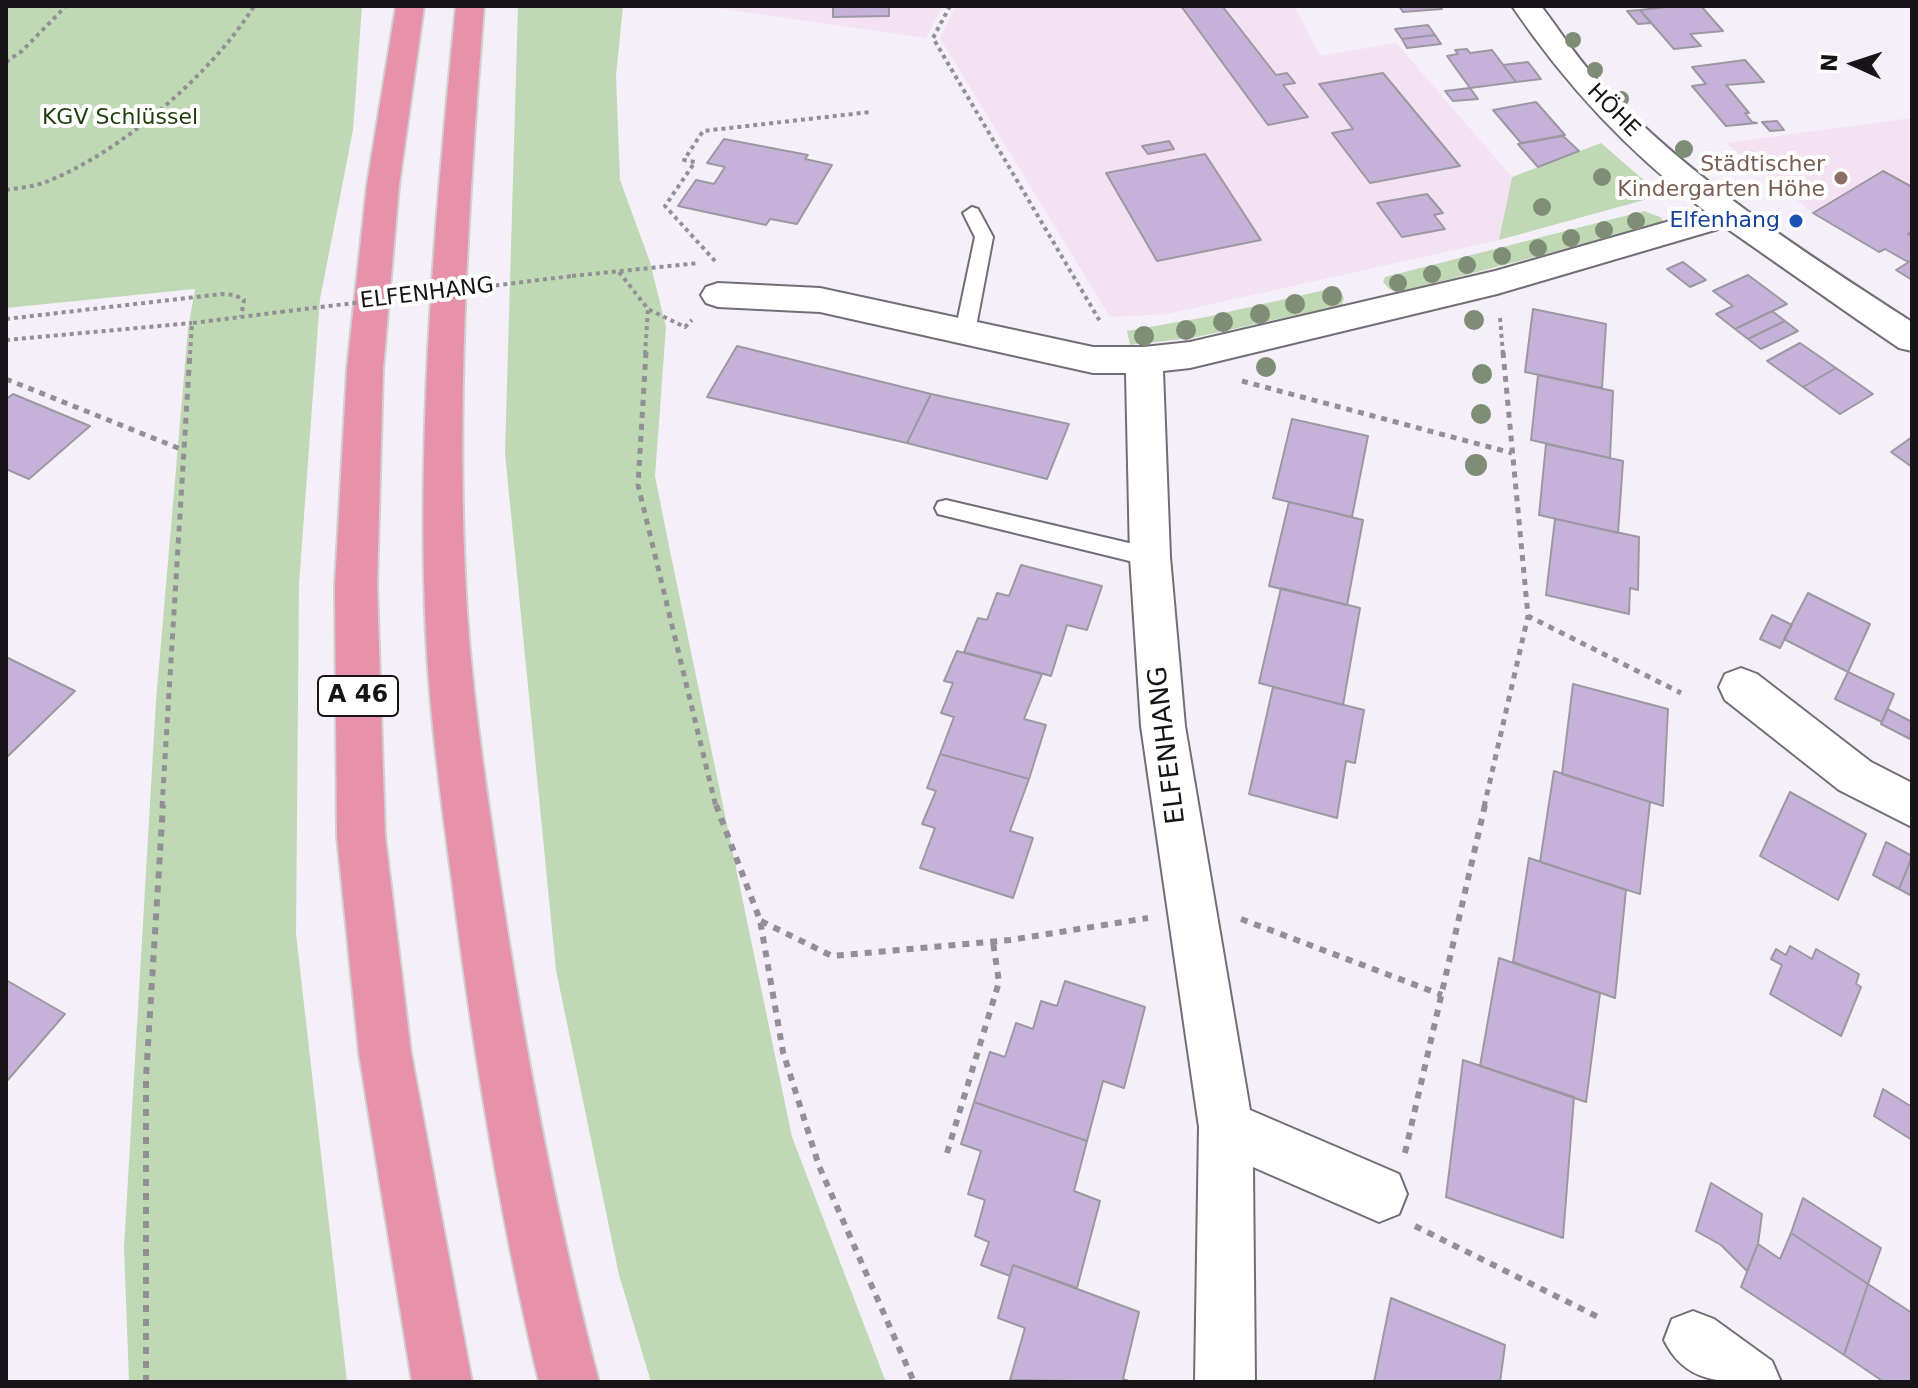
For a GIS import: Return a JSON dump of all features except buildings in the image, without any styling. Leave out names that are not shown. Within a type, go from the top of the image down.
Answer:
[{"type":"highway","name":"A 46","points":[[410,6],[383,185],[365,369],[356,585],[361,836],[385,1053],[442,1382]]},
{"type":"highway","points":[[470,6],[454,178],[444,351],[445,580],[457,742],[492,1001],[553,1317],[569,1382]]},
{"type":"street","name":"HÖHE","points":[[1526,6],[1588,87],[1637,136],[1733,214],[1912,339]]},
{"type":"street","points":[[720,273],[820,300],[1093,360],[1144,360],[1190,355],[1497,282],[1733,214]]},
{"type":"street","name":"ELFENHANG","points":[[1144,360],[1150,557],[1163,726],[1226,1127],[1225,1382]]},
{"type":"street","points":[[1741,687],[1855,776],[1912,806]]},
{"type":"street","points":[[1226,1127],[1396,1190]]},
{"type":"street","points":[[1693,1340],[1751,1382]]},
{"type":"lane","points":[[965,332],[984,237],[972,213]]},
{"type":"lane","points":[[946,508],[1150,557]]},
{"type":"path","points":[[6,62],[22,51],[66,6]]},
{"type":"path","points":[[6,190],[42,183],[101,151],[170,99],[212,60],[254,6]]},
{"type":"path","points":[[950,6],[933,38],[1102,325],[1087,324]]},
{"type":"path","points":[[720,273],[665,206],[695,162],[684,160],[703,131],[870,112]]},
{"type":"path","points":[[618,271],[648,309],[638,485],[712,796],[760,920],[783,1052],[819,1166],[914,1382]]},
{"type":"path","name":"ELFENHANG","points":[[6,340],[192,323],[618,271],[720,273]]},
{"type":"path","points":[[1497,282],[1528,616],[1396,1190],[1602,1319]]},
{"type":"path","points":[[6,319],[222,294],[235,295],[244,300],[241,317]]},
{"type":"path","points":[[146,1382],[146,1077],[192,323]]},
{"type":"path","points":[[1190,355],[1229,378],[1512,453]]},
{"type":"path","points":[[6,379],[184,450]]},
{"type":"path","points":[[1528,616],[1681,693]]},
{"type":"path","points":[[760,920],[832,956],[993,942],[1189,905],[1442,995]]},
{"type":"path","points":[[947,1153],[999,982],[993,942]]},
{"type":"shaded area","points":[[703,6],[942,6],[926,38]]},
{"type":"shaded area","points":[[956,6],[1294,6],[1320,56],[1396,43],[1512,177],[1499,240],[1167,314],[1110,317],[940,38]]},
{"type":"shaded area","name":"Städtischer Kindergarten Höhe","points":[[1912,118],[1912,280],[1896,270],[1907,262],[1885,249],[1879,252],[1813,213],[1726,143]]},
{"type":"green space","name":"KGV Schlüssel","points":[[6,6],[362,6],[353,130],[320,299],[299,584],[296,934],[347,1382],[129,1382],[124,1247],[156,701],[188,329],[195,289],[6,308]]},
{"type":"green space","points":[[518,6],[623,6],[616,76],[620,180],[650,262],[666,327],[655,476],[792,1137],[886,1382],[651,1382],[619,1275],[556,970],[505,453]]},
{"type":"green space","points":[[1601,143],[1654,189],[1655,197],[1499,240],[1512,177]]},
{"type":"green space","points":[[1644,211],[1660,217],[1665,223],[1404,291],[1389,289],[1383,282],[1385,277]]},
{"type":"green space","points":[[1338,287],[1344,298],[1342,305],[1192,338],[1130,345],[1127,331],[1206,317]]},
{"type":"place","name":"Städtischer Kindergarten Höhe","points":[[1841,178]]},
{"type":"place","name":"Elfenhang","points":[[1796,221]]}]
